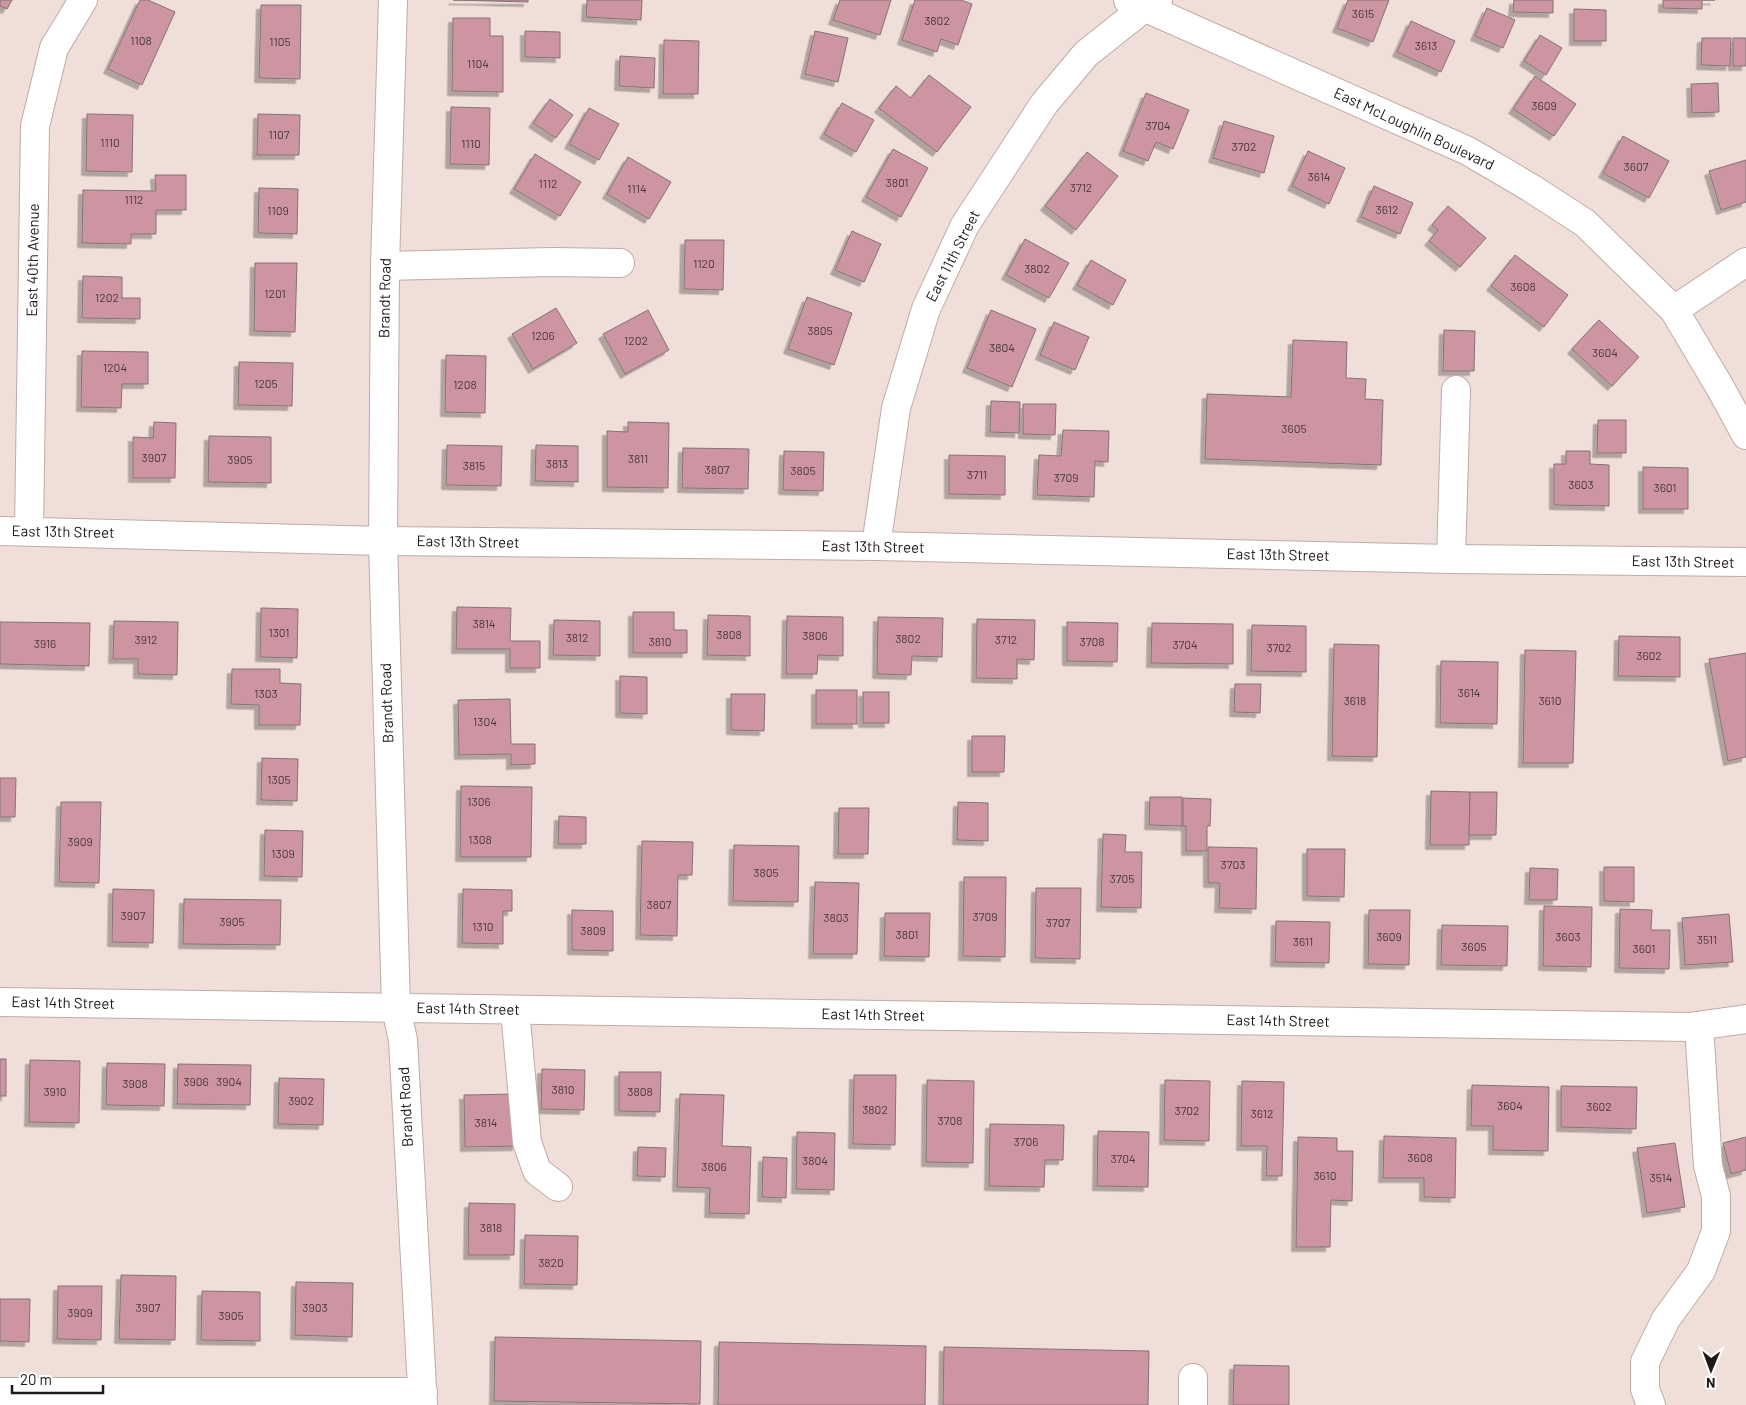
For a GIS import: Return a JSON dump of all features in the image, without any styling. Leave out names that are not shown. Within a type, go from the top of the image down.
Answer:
[{"type":"street","name":"East 40th Avenue","points":[[29,531],[35,126],[54,48],[83,0]]},
{"type":"street","name":"Brandt Road","points":[[392,0],[385,266],[383,541],[396,1008],[403,1040],[423,1398]]},
{"type":"street","name":"East McLoughlin Boulevard","points":[[1144,2],[1468,151],[1531,188],[1584,223],[1674,310],[1746,435]]},
{"type":"street","name":"East 11th Street","points":[[876,546],[896,408],[926,309],[965,225],[1044,104],[1086,54],[1144,2]]},
{"type":"street","points":[[385,266],[552,262],[620,263]]},
{"type":"street","points":[[1674,310],[1746,262]]},
{"type":"street","points":[[1451,559],[1456,390]]},
{"type":"street","name":"East 13th Street","points":[[0,531],[383,541],[876,546],[1451,559],[1746,562]]},
{"type":"street","name":"East 14th Street","points":[[0,1002],[1659,1027],[1699,1026],[1746,1019]]},
{"type":"street","points":[[516,1010],[528,1142],[537,1171],[558,1187]]},
{"type":"street","points":[[1651,1405],[1645,1389],[1645,1362],[1666,1319],[1701,1271],[1716,1231],[1716,1196],[1708,1166],[1699,1026]]},
{"type":"street","points":[[1193,1378],[1193,1405]]},
{"type":"street","points":[[0,1392],[423,1398]]},
{"type":"building","points":[[0,0],[12,0],[7,9],[0,6]]},
{"type":"building","points":[[140,0],[148,0],[175,12],[142,85],[108,69]]},
{"type":"building","points":[[453,0],[528,0],[528,2]]},
{"type":"building","points":[[587,0],[642,0],[641,20],[586,17]]},
{"type":"building","points":[[840,0],[891,0],[880,35],[833,20]]},
{"type":"building","points":[[915,0],[961,0],[972,4],[958,45],[941,39],[937,52],[902,40]]},
{"type":"building","points":[[1348,0],[1389,0],[1373,42],[1337,28]]},
{"type":"building","points":[[1514,0],[1553,0],[1553,13],[1513,12]]},
{"type":"building","points":[[1663,0],[1702,0],[1702,9],[1663,8]]},
{"type":"building","points":[[261,5],[301,5],[300,79],[259,78]]},
{"type":"building","points":[[1487,8],[1515,20],[1503,48],[1475,36]]},
{"type":"building","points":[[1574,9],[1606,10],[1606,41],[1574,41]]},
{"type":"building","points":[[453,18],[490,18],[490,36],[503,36],[503,92],[452,91]]},
{"type":"building","points":[[1411,21],[1455,41],[1441,72],[1397,52]]},
{"type":"building","points":[[525,31],[560,32],[560,58],[525,57]]},
{"type":"building","points":[[815,31],[848,38],[838,82],[805,74]]},
{"type":"building","points":[[1540,35],[1562,48],[1546,75],[1524,61]]},
{"type":"building","points":[[1702,38],[1731,38],[1730,66],[1701,65]]},
{"type":"building","points":[[1733,38],[1746,38],[1746,66],[1733,66]]},
{"type":"building","points":[[664,40],[699,41],[698,94],[663,94]]},
{"type":"building","points":[[620,56],[655,58],[654,88],[619,86]]},
{"type":"building","points":[[929,75],[971,107],[937,152],[879,108],[896,86],[911,98]]},
{"type":"building","points":[[1535,76],[1576,104],[1554,136],[1513,109]]},
{"type":"building","points":[[1718,83],[1719,112],[1692,113],[1691,84]]},
{"type":"building","points":[[1146,93],[1189,110],[1173,149],[1156,142],[1148,161],[1123,151]]},
{"type":"building","points":[[550,99],[573,115],[556,138],[533,123]]},
{"type":"building","points":[[842,103],[874,120],[856,152],[824,134]]},
{"type":"building","points":[[451,107],[490,108],[489,165],[450,164]]},
{"type":"building","points":[[589,108],[619,124],[599,160],[569,144]]},
{"type":"building","points":[[87,114],[133,115],[132,172],[86,171]]},
{"type":"building","points":[[258,114],[300,115],[299,155],[257,155]]},
{"type":"building","points":[[1224,121],[1274,136],[1264,173],[1213,158]]},
{"type":"building","points":[[1623,136],[1669,161],[1649,198],[1603,173]]},
{"type":"building","points":[[893,149],[928,168],[901,217],[866,197]]},
{"type":"building","points":[[1308,151],[1345,168],[1329,204],[1292,186]]},
{"type":"building","points":[[1087,152],[1118,176],[1076,230],[1045,206]]},
{"type":"building","points":[[535,154],[581,182],[560,216],[514,189]]},
{"type":"building","points":[[628,157],[671,182],[649,219],[607,194]]},
{"type":"building","points":[[1746,160],[1746,202],[1721,210],[1709,171]]},
{"type":"building","points":[[155,175],[186,175],[186,210],[156,210],[156,234],[131,234],[131,244],[82,243],[83,190],[156,191]]},
{"type":"building","points":[[1374,186],[1413,203],[1400,234],[1361,217]]},
{"type":"building","points":[[259,188],[298,189],[297,234],[258,233]]},
{"type":"building","points":[[1448,206],[1486,238],[1460,267],[1429,241],[1438,230],[1432,225]]},
{"type":"building","points":[[852,231],[881,244],[864,282],[835,270]]},
{"type":"building","points":[[1025,239],[1069,263],[1049,298],[1006,275]]},
{"type":"building","points":[[685,240],[724,240],[723,290],[684,289]]},
{"type":"building","points":[[1515,255],[1568,295],[1544,327],[1491,286]]},
{"type":"building","points":[[1091,260],[1126,280],[1113,305],[1077,285]]},
{"type":"building","points":[[255,263],[297,263],[295,332],[254,331]]},
{"type":"building","points":[[83,276],[122,277],[122,298],[140,298],[140,319],[82,318]]},
{"type":"building","points":[[807,297],[852,313],[834,365],[788,349]]},
{"type":"building","points":[[556,308],[577,343],[533,369],[512,334]]},
{"type":"building","points":[[648,310],[669,350],[625,374],[603,334]]},
{"type":"building","points":[[991,310],[1036,329],[1012,387],[967,368]]},
{"type":"building","points":[[1599,320],[1639,357],[1612,386],[1572,349]]},
{"type":"building","points":[[1054,322],[1089,337],[1075,370],[1040,355]]},
{"type":"building","points":[[1444,330],[1475,331],[1474,371],[1443,371]]},
{"type":"building","points":[[1293,340],[1347,342],[1346,378],[1366,379],[1365,399],[1383,400],[1381,465],[1205,459],[1207,394],[1291,397]]},
{"type":"building","points":[[82,351],[148,352],[148,384],[122,384],[121,408],[81,407]]},
{"type":"building","points":[[446,355],[486,356],[485,413],[445,412]]},
{"type":"building","points":[[239,362],[293,363],[292,406],[238,405]]},
{"type":"building","points":[[991,401],[1020,402],[1019,433],[990,432]]},
{"type":"building","points":[[1023,404],[1056,404],[1055,435],[1023,434]]},
{"type":"building","points":[[1598,420],[1626,420],[1626,453],[1597,453]]},
{"type":"building","points":[[154,422],[176,423],[175,478],[133,478],[133,437],[153,438]]},
{"type":"building","points":[[628,422],[669,423],[668,488],[607,487],[607,431],[628,432]]},
{"type":"building","points":[[1063,430],[1109,431],[1108,462],[1095,461],[1094,497],[1037,495],[1039,455],[1061,456]]},
{"type":"building","points":[[209,436],[271,437],[271,483],[208,482]]},
{"type":"building","points":[[447,445],[502,446],[501,486],[446,485]]},
{"type":"building","points":[[536,445],[578,446],[578,482],[535,481]]},
{"type":"building","points":[[683,448],[749,449],[748,489],[682,488]]},
{"type":"building","points":[[784,451],[824,452],[823,491],[783,490]]},
{"type":"building","points":[[1566,451],[1590,451],[1590,464],[1609,465],[1609,506],[1554,505],[1554,464],[1566,464]]},
{"type":"building","points":[[949,455],[1005,456],[1005,495],[949,494]]},
{"type":"building","points":[[1643,467],[1688,468],[1688,509],[1643,509]]},
{"type":"building","points":[[457,607],[511,608],[510,641],[540,641],[540,668],[510,668],[510,649],[456,649]]},
{"type":"building","points":[[261,608],[298,609],[297,658],[260,657]]},
{"type":"building","points":[[633,612],[674,612],[674,630],[687,630],[687,653],[633,653]]},
{"type":"building","points":[[708,615],[750,616],[750,656],[707,655]]},
{"type":"building","points":[[787,616],[843,617],[843,656],[818,655],[817,674],[786,674]]},
{"type":"building","points":[[878,617],[943,618],[942,657],[912,656],[911,675],[877,674]]},
{"type":"building","points":[[977,619],[1035,620],[1034,660],[1017,659],[1017,679],[976,678]]},
{"type":"building","points":[[554,620],[600,621],[600,656],[553,655]]},
{"type":"building","points":[[114,621],[178,622],[177,675],[138,674],[138,659],[113,659]]},
{"type":"building","points":[[0,622],[90,623],[89,666],[0,664]]},
{"type":"building","points":[[1067,622],[1118,623],[1117,662],[1067,661]]},
{"type":"building","points":[[1152,623],[1233,624],[1233,664],[1151,663]]},
{"type":"building","points":[[1252,625],[1306,626],[1306,672],[1251,671]]},
{"type":"building","points":[[1619,636],[1680,637],[1680,677],[1618,676]]},
{"type":"building","points":[[1334,644],[1379,645],[1377,757],[1332,756]]},
{"type":"building","points":[[1525,650],[1576,651],[1573,763],[1523,763]]},
{"type":"building","points":[[1746,653],[1746,757],[1728,761],[1709,659]]},
{"type":"building","points":[[1441,661],[1498,662],[1497,724],[1440,723]]},
{"type":"building","points":[[232,669],[280,669],[280,683],[301,684],[300,725],[259,725],[259,705],[231,704]]},
{"type":"building","points":[[620,676],[647,677],[647,714],[620,713]]},
{"type":"building","points":[[1235,684],[1261,684],[1260,713],[1234,712]]},
{"type":"building","points":[[816,690],[857,690],[857,724],[816,724]]},
{"type":"building","points":[[863,692],[889,692],[889,723],[863,723]]},
{"type":"building","points":[[731,694],[765,694],[764,731],[731,730]]},
{"type":"building","points":[[510,699],[511,744],[535,744],[535,764],[511,765],[511,754],[459,755],[458,700]]},
{"type":"building","points":[[972,736],[1005,736],[1004,772],[972,772]]},
{"type":"building","points":[[262,758],[298,759],[297,801],[261,800]]},
{"type":"building","points":[[0,778],[16,778],[15,817],[0,817]]},
{"type":"building","points":[[461,786],[532,787],[531,857],[460,857]]},
{"type":"building","points":[[1431,791],[1470,792],[1469,845],[1430,845]]},
{"type":"building","points":[[1470,792],[1497,792],[1496,835],[1469,835]]},
{"type":"building","points":[[1150,797],[1182,797],[1182,826],[1149,825]]},
{"type":"building","points":[[1183,798],[1211,799],[1210,826],[1207,826],[1207,851],[1186,851],[1186,826],[1183,826]]},
{"type":"building","points":[[61,802],[101,802],[99,883],[59,882]]},
{"type":"building","points":[[958,802],[988,803],[988,841],[957,840]]},
{"type":"building","points":[[839,808],[869,808],[868,854],[838,854]]},
{"type":"building","points":[[559,816],[586,817],[586,844],[558,844]]},
{"type":"building","points":[[265,830],[303,831],[302,877],[264,876]]},
{"type":"building","points":[[1103,834],[1126,835],[1125,852],[1142,852],[1141,908],[1101,907]]},
{"type":"building","points":[[642,841],[693,842],[692,875],[678,875],[677,936],[640,935]]},
{"type":"building","points":[[734,845],[799,846],[798,902],[733,901]]},
{"type":"building","points":[[1208,847],[1257,848],[1256,909],[1219,908],[1220,883],[1208,883]]},
{"type":"building","points":[[1307,849],[1345,849],[1344,897],[1307,896]]},
{"type":"building","points":[[1604,867],[1634,867],[1634,902],[1604,901]]},
{"type":"building","points":[[1530,868],[1558,869],[1557,900],[1529,900]]},
{"type":"building","points":[[964,877],[1006,877],[1005,957],[963,956]]},
{"type":"building","points":[[815,882],[859,883],[857,954],[813,954]]},
{"type":"building","points":[[1036,888],[1081,888],[1080,959],[1035,958]]},
{"type":"building","points":[[113,889],[154,890],[153,943],[112,942]]},
{"type":"building","points":[[463,889],[512,890],[512,911],[503,911],[503,944],[462,943]]},
{"type":"building","points":[[184,899],[281,900],[280,945],[183,944]]},
{"type":"building","points":[[1544,906],[1592,907],[1591,967],[1543,966]]},
{"type":"building","points":[[1620,909],[1652,910],[1651,930],[1670,930],[1669,969],[1619,968]]},
{"type":"building","points":[[572,910],[613,911],[613,951],[572,950]]},
{"type":"building","points":[[1369,910],[1410,910],[1409,965],[1368,964]]},
{"type":"building","points":[[885,913],[930,913],[929,957],[884,956]]},
{"type":"building","points":[[1729,914],[1733,962],[1685,965],[1682,918]]},
{"type":"building","points":[[1276,921],[1330,922],[1329,963],[1275,962]]},
{"type":"building","points":[[1442,925],[1508,926],[1507,966],[1441,965]]},
{"type":"building","points":[[0,1059],[6,1059],[6,1096],[0,1096]]},
{"type":"building","points":[[30,1060],[80,1061],[79,1123],[29,1122]]},
{"type":"building","points":[[107,1063],[165,1064],[164,1106],[106,1105]]},
{"type":"building","points":[[178,1064],[251,1065],[250,1105],[177,1104]]},
{"type":"building","points":[[542,1069],[585,1070],[584,1110],[541,1109]]},
{"type":"building","points":[[619,1072],[661,1072],[660,1112],[619,1111]]},
{"type":"building","points":[[854,1075],[896,1075],[895,1145],[853,1144]]},
{"type":"building","points":[[279,1078],[324,1079],[323,1125],[278,1124]]},
{"type":"building","points":[[927,1080],[974,1081],[973,1163],[926,1162]]},
{"type":"building","points":[[1165,1080],[1210,1081],[1209,1141],[1164,1140]]},
{"type":"building","points":[[1242,1081],[1284,1082],[1282,1176],[1266,1176],[1267,1146],[1241,1146]]},
{"type":"building","points":[[1472,1085],[1549,1087],[1548,1151],[1493,1150],[1493,1126],[1471,1126]]},
{"type":"building","points":[[1561,1086],[1637,1087],[1636,1129],[1561,1127]]},
{"type":"building","points":[[516,1094],[517,1146],[465,1147],[464,1095]]},
{"type":"building","points":[[680,1094],[724,1095],[722,1146],[751,1147],[749,1214],[709,1213],[710,1188],[677,1187]]},
{"type":"building","points":[[990,1124],[1064,1125],[1063,1160],[1045,1160],[1044,1187],[989,1186]]},
{"type":"building","points":[[1098,1131],[1149,1132],[1148,1187],[1097,1186]]},
{"type":"building","points":[[797,1132],[835,1133],[834,1190],[796,1189]]},
{"type":"building","points":[[1384,1136],[1456,1138],[1455,1198],[1424,1197],[1424,1178],[1383,1178]]},
{"type":"building","points":[[1298,1137],[1337,1138],[1337,1151],[1353,1151],[1352,1201],[1331,1200],[1330,1247],[1296,1247]]},
{"type":"building","points":[[1746,1137],[1746,1170],[1731,1174],[1723,1143]]},
{"type":"building","points":[[1675,1143],[1685,1207],[1647,1213],[1637,1148]]},
{"type":"building","points":[[638,1147],[666,1148],[665,1177],[637,1176]]},
{"type":"building","points":[[763,1157],[787,1158],[786,1198],[762,1197]]},
{"type":"building","points":[[469,1203],[515,1204],[514,1255],[468,1255]]},
{"type":"building","points":[[525,1235],[578,1236],[577,1285],[524,1284]]},
{"type":"building","points":[[121,1275],[176,1276],[175,1340],[119,1339]]},
{"type":"building","points":[[296,1282],[353,1283],[352,1337],[295,1335]]},
{"type":"building","points":[[58,1286],[102,1286],[101,1340],[57,1339]]},
{"type":"building","points":[[202,1291],[260,1292],[260,1341],[201,1340]]},
{"type":"building","points":[[0,1299],[30,1299],[29,1342],[0,1341]]},
{"type":"building","points":[[495,1337],[701,1341],[700,1404],[494,1401]]},
{"type":"building","points":[[719,1342],[926,1346],[925,1405],[718,1405]]},
{"type":"building","points":[[944,1347],[1149,1351],[1148,1405],[943,1405]]},
{"type":"building","points":[[1234,1365],[1289,1366],[1289,1405],[1233,1405]]}]
